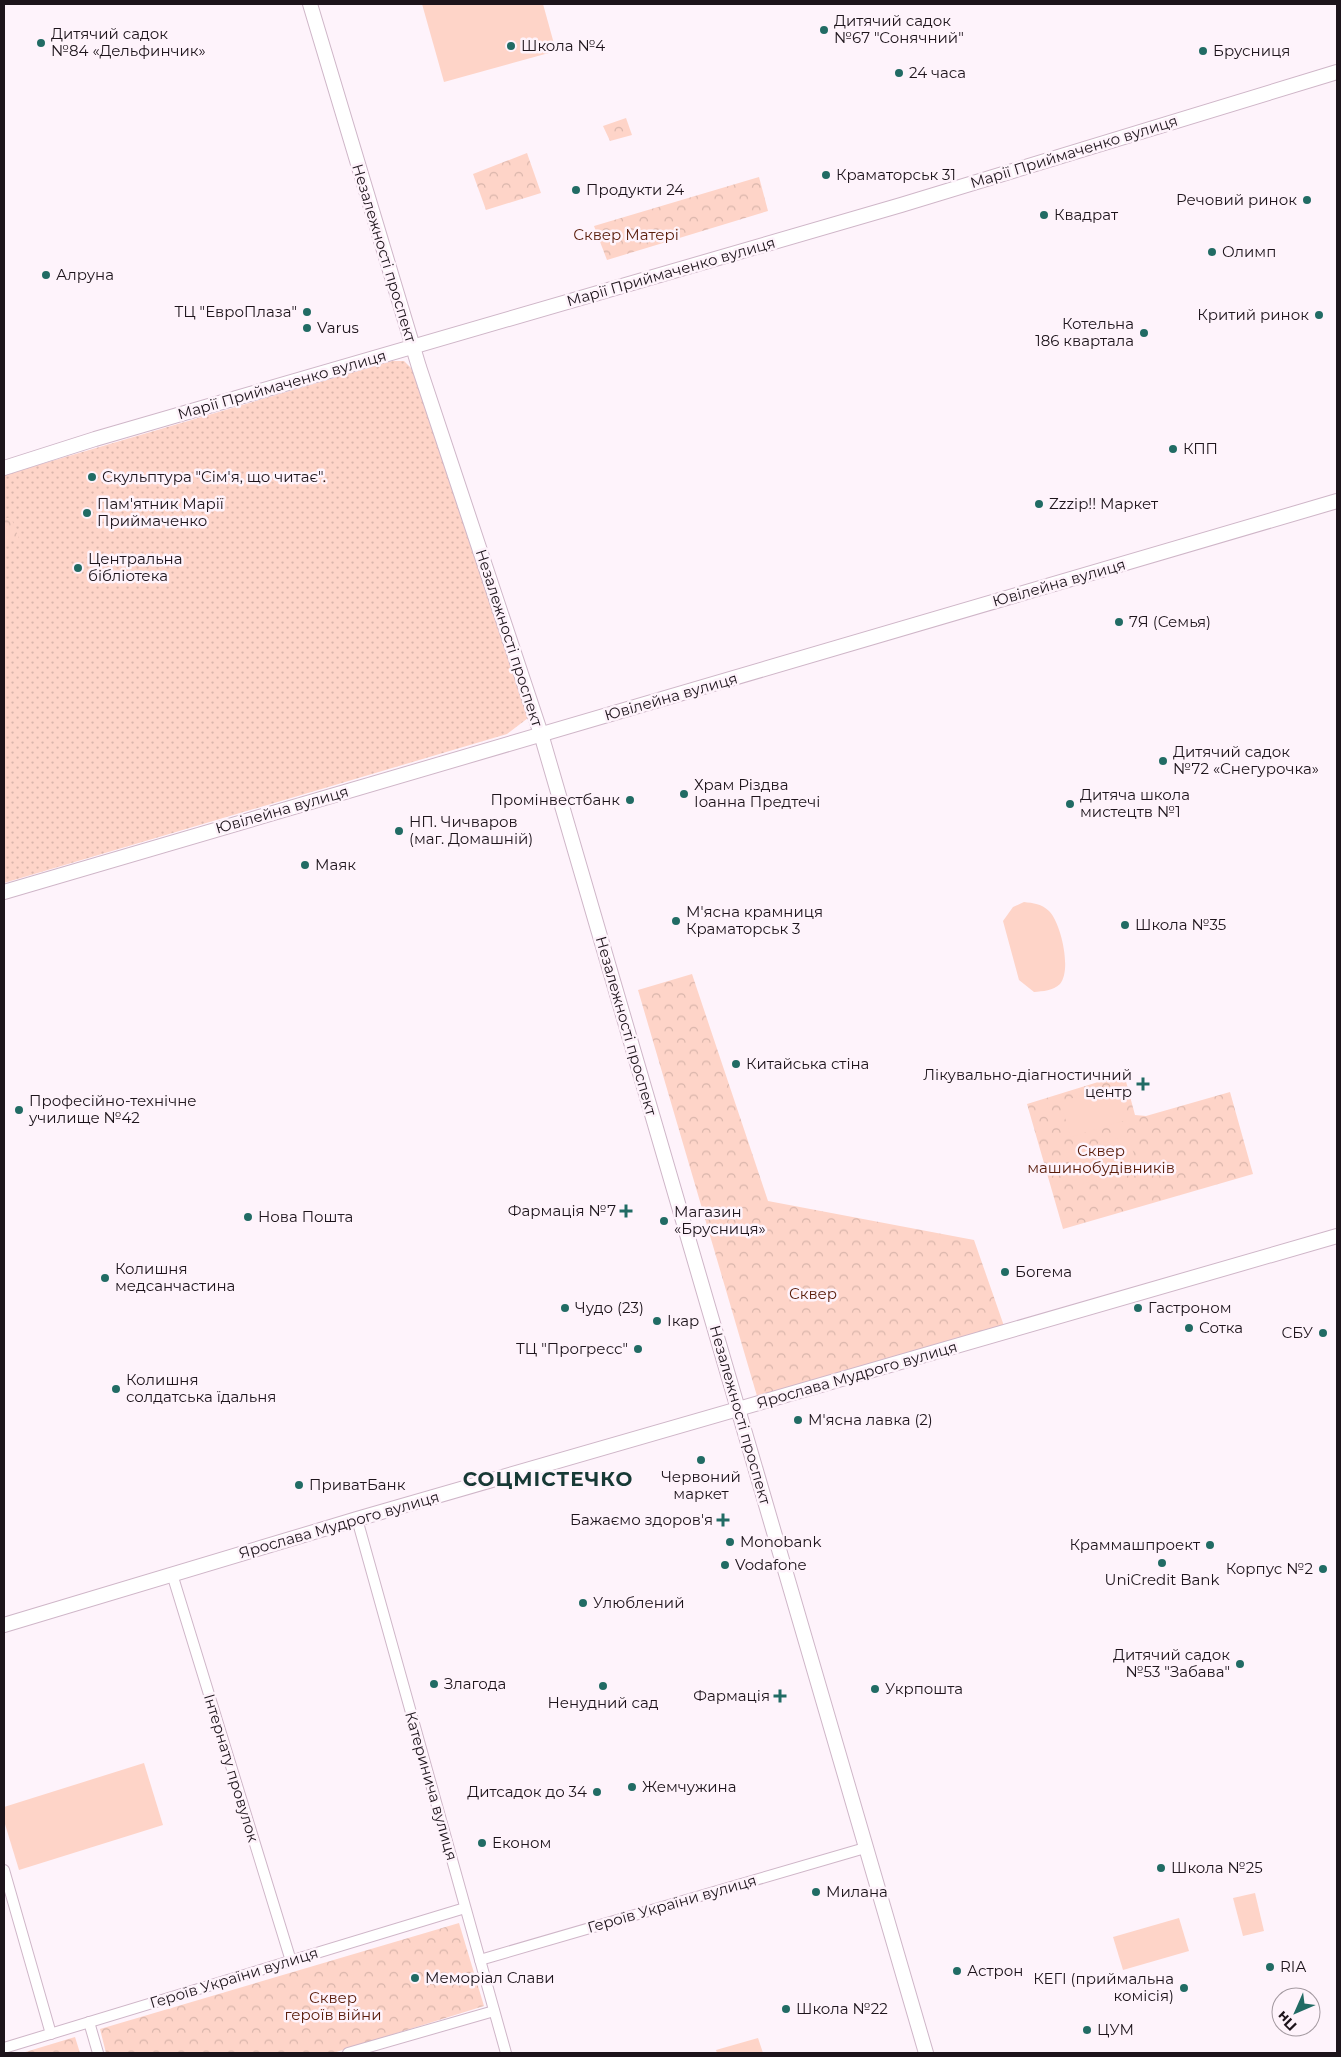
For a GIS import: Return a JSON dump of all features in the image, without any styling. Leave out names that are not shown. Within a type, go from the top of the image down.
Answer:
[{"type":"street","name":"Незалежності проспект","points":[[310,4],[413,346],[541,734],[864,1848],[926,2053]]},
{"type":"street","name":"Марії Приймаченко вулиця","points":[[4,468],[413,346],[901,205],[1337,72]]},
{"type":"street","name":"Ювілейна вулиця","points":[[4,892],[1337,501]]},
{"type":"street","name":"Ярослава Мудрого вулиця","points":[[4,1625],[357,1519],[1337,1236]]},
{"type":"street","name":"Катеринича вулиця","points":[[357,1519],[506,2053]]},
{"type":"street","name":"Інтернату провулок","points":[[172,1574],[291,1961]]},
{"type":"street","name":"Героїв України вулиця","points":[[480,1960],[864,1848]]},
{"type":"street","points":[[4,1870],[51,2034]]},
{"type":"street","name":"Героїв України вулиця","points":[[4,2048],[465,1908]]},
{"type":"street","points":[[348,2053],[494,2011]]},
{"type":"street","points":[[89,2022],[98,2053]]},
{"type":"green space","points":[[422,4],[543,4],[556,51],[444,82]]},
{"type":"green space","points":[[626,118],[632,135],[610,141],[603,126]]},
{"type":"green space","points":[[527,153],[541,193],[486,210],[473,174]]},
{"type":"green space","name":"Сквер Матері","points":[[759,177],[768,211],[607,260],[594,226]]},
{"type":"green space","points":[[392,361],[404,361],[412,369],[528,718],[507,734],[4,883],[4,475]]},
{"type":"green space","points":[[11,517],[19,539],[4,543],[4,519]]},
{"type":"green space","points":[[1024,902],[1040,905],[1049,911],[1057,925],[1064,947],[1065,968],[1060,984],[1044,991],[1034,992],[1019,980],[1003,921],[1013,907]]},
{"type":"green space","name":"Сквер","points":[[692,974],[768,1201],[974,1240],[1004,1326],[757,1396],[638,990]]},
{"type":"green space","name":"Сквер машинобудівників","points":[[1124,1074],[1135,1115],[1146,1116],[1230,1092],[1253,1174],[1063,1229],[1027,1104]]},
{"type":"green space","points":[[1115,1085],[1126,1120],[1071,1137],[1060,1102]]},
{"type":"green space","points":[[1128,1135],[1138,1168],[1076,1186],[1066,1153]]},
{"type":"green space","points":[[144,1763],[163,1825],[19,1870],[4,1821],[4,1807]]},
{"type":"green space","points":[[1255,1893],[1264,1931],[1243,1936],[1233,1898]]},
{"type":"green space","points":[[1179,1918],[1189,1951],[1123,1970],[1113,1937]]},
{"type":"green space","name":"Сквер героїв війни","points":[[459,1923],[484,2006],[333,2053],[106,2053],[100,2029]]},
{"type":"green space","points":[[75,2037],[80,2053],[22,2053]]},
{"type":"green space","points":[[758,2038],[763,2053],[717,2053],[716,2050]]},
{"type":"place","name":"Дитячий садок №67 \"Сонячний\"","points":[[824,30]]},
{"type":"place","name":"Дитячий садок №84 «Дельфинчик»","points":[[41,43]]},
{"type":"place","name":"Школа №4","points":[[511,46]]},
{"type":"place","name":"Брусниця","points":[[1203,51]]},
{"type":"place","name":"24 часа","points":[[899,73]]},
{"type":"place","name":"Краматорськ 31","points":[[826,175]]},
{"type":"place","name":"Продукти 24","points":[[576,190]]},
{"type":"place","name":"Речовий ринок","points":[[1307,200]]},
{"type":"place","name":"Квадрат","points":[[1044,215]]},
{"type":"place","name":"Олимп","points":[[1212,252]]},
{"type":"place","name":"Алруна","points":[[46,275]]},
{"type":"place","name":"ТЦ \"ЕвроПлаза\"","points":[[307,312]]},
{"type":"place","name":"Критий ринок","points":[[1319,315]]},
{"type":"place","name":"Varus","points":[[307,328]]},
{"type":"place","name":"Котельна 186 квартала","points":[[1144,333]]},
{"type":"place","name":"КПП","points":[[1173,449]]},
{"type":"place","name":"Скульптура \"Сім'я, що читає\".","points":[[92,477]]},
{"type":"place","name":"Zzzip!! Маркет","points":[[1039,504]]},
{"type":"place","name":"Пам'ятник Марії Приймаченко","points":[[87,513]]},
{"type":"place","name":"Центральна бібліотека","points":[[78,568]]},
{"type":"place","name":"7Я (Семья)","points":[[1119,622]]},
{"type":"place","name":"Дитячий садок №72 «Снегурочка»","points":[[1163,761]]},
{"type":"place","name":"Храм Різдва Іоанна Предтечі","points":[[684,794]]},
{"type":"place","name":"Промінвестбанк","points":[[630,800]]},
{"type":"place","name":"Дитяча школа мистецтв №1","points":[[1070,804]]},
{"type":"place","name":"НП. Чичваров (маг. Домашній)","points":[[399,831]]},
{"type":"place","name":"Маяк","points":[[305,865]]},
{"type":"place","name":"М'ясна крамниця Краматорськ 3","points":[[676,921]]},
{"type":"place","name":"Школа №35","points":[[1125,925]]},
{"type":"place","name":"Китайська стіна","points":[[736,1064]]},
{"type":"place","name":"Лікувально-діагностичний центр","points":[[1143,1084]]},
{"type":"place","name":"Професійно-технічне училище №42","points":[[19,1110]]},
{"type":"place","name":"Фармація №7","points":[[626,1211]]},
{"type":"place","name":"Нова Пошта","points":[[248,1217]]},
{"type":"place","name":"Магазин «Брусниця»","points":[[664,1221]]},
{"type":"place","name":"Богема","points":[[1005,1272]]},
{"type":"place","name":"Колишня медсанчастина","points":[[105,1278]]},
{"type":"place","name":"Чудо (23)","points":[[565,1308]]},
{"type":"place","name":"Гастроном","points":[[1138,1308]]},
{"type":"place","name":"Ікар","points":[[657,1321]]},
{"type":"place","name":"Сотка","points":[[1189,1328]]},
{"type":"place","name":"СБУ","points":[[1323,1333]]},
{"type":"place","name":"ТЦ \"Прогресс\"","points":[[638,1349]]},
{"type":"place","name":"Колишня солдатська їдальня","points":[[116,1389]]},
{"type":"place","name":"М'ясна лавка (2)","points":[[798,1420]]},
{"type":"place","name":"Червоний маркет","points":[[701,1460]]},
{"type":"place","name":"ПриватБанк","points":[[299,1485]]},
{"type":"place","name":"Бажаємо здоров'я","points":[[723,1520]]},
{"type":"place","name":"Monobank","points":[[730,1542]]},
{"type":"place","name":"Краммашпроект","points":[[1210,1545]]},
{"type":"place","name":"UniCredit Bank","points":[[1162,1563]]},
{"type":"place","name":"Vodafone","points":[[725,1565]]},
{"type":"place","name":"Корпус №2","points":[[1323,1569]]},
{"type":"place","name":"Улюблений","points":[[583,1603]]},
{"type":"place","name":"Дитячий садок №53 \"Забава\"","points":[[1240,1664]]},
{"type":"place","name":"Злагода","points":[[434,1684]]},
{"type":"place","name":"Ненудний сад","points":[[603,1686]]},
{"type":"place","name":"Укрпошта","points":[[875,1689]]},
{"type":"place","name":"Фармація","points":[[780,1696]]},
{"type":"place","name":"Жемчужина","points":[[632,1787]]},
{"type":"place","name":"Дитсадок до 34","points":[[597,1792]]},
{"type":"place","name":"Економ","points":[[482,1843]]},
{"type":"place","name":"Школа №25","points":[[1161,1868]]},
{"type":"place","name":"Милана","points":[[816,1892]]},
{"type":"place","name":"RIA","points":[[1270,1967]]},
{"type":"place","name":"Астрон","points":[[957,1971]]},
{"type":"place","name":"Меморіал Слави","points":[[415,1978]]},
{"type":"place","name":"КЕГІ (приймальна комісія)","points":[[1184,1988]]},
{"type":"place","name":"Школа №22","points":[[786,2009]]},
{"type":"place","name":"ЦУМ","points":[[1087,2030]]},
{"type":"district","name":"СОЦМІСТЕЧКО","points":[[548,1479]]}]
